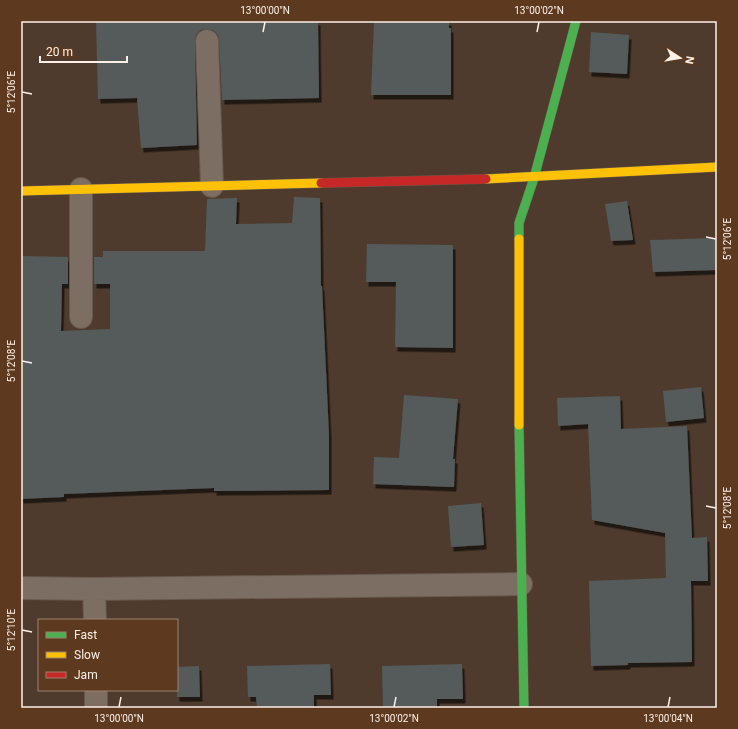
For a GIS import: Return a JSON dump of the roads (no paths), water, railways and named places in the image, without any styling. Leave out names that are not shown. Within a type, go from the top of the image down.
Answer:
[{"type":"street","points":[[524,708],[518,354],[519,223],[534,178],[576,21]]},
{"type":"street","points":[[207,41],[212,186]]},
{"type":"street","points":[[21,191],[534,178],[717,167]]},
{"type":"street","points":[[81,190],[81,318]]},
{"type":"street","points":[[21,588],[94,589],[521,584]]},
{"type":"street","points":[[94,589],[95,619]]},
{"type":"street","points":[[96,691],[96,708]]}]
